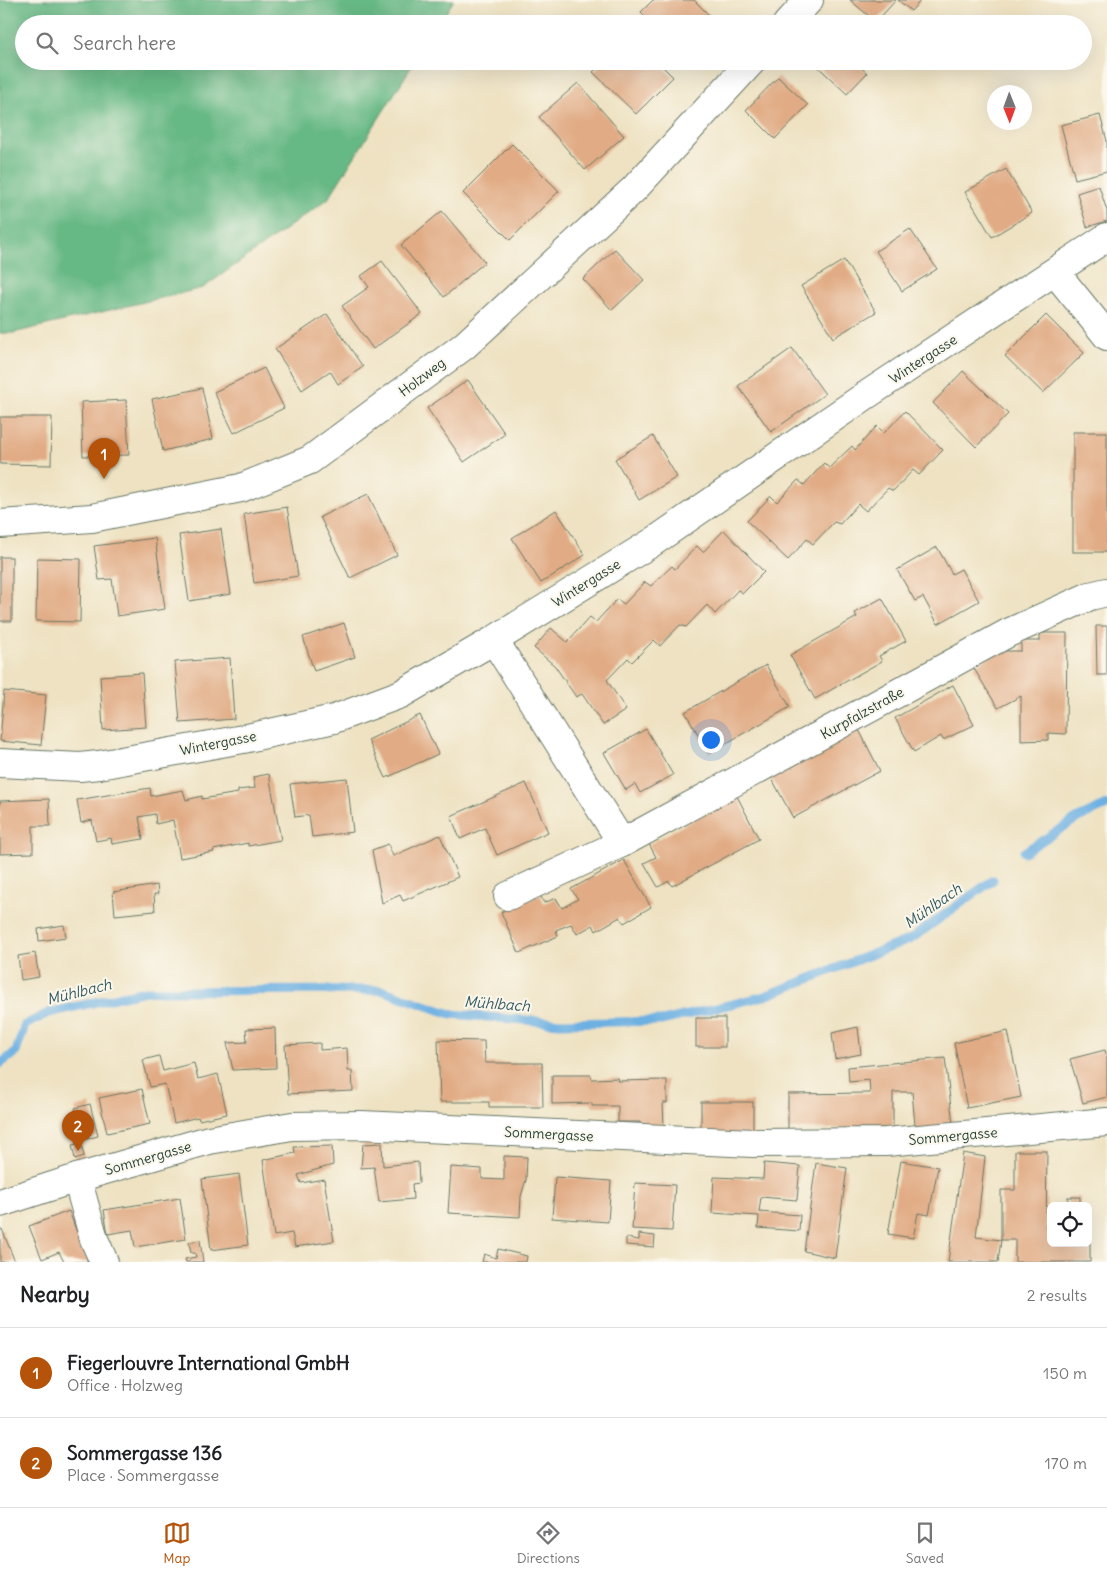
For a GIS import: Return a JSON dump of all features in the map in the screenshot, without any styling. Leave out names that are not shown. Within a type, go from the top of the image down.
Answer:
[{"type":"street","points":[[795,15],[809,0]]},
{"type":"street","name":"Holzweg","points":[[0,524],[92,518],[241,488],[310,460],[464,346],[634,189],[744,70]]},
{"type":"street","name":"Wintergasse","points":[[0,763],[80,767],[99,765],[243,739],[334,719],[401,694],[494,640],[652,542],[865,396],[1107,237]]},
{"type":"street","points":[[1056,272],[1107,336]]},
{"type":"street","name":"Kurpfalzstraße","points":[[508,896],[622,843],[1008,633],[1090,596],[1107,592]]},
{"type":"street","points":[[494,640],[622,843]]},
{"type":"street","name":"Sommergasse","points":[[0,1203],[209,1140],[292,1126],[361,1125],[763,1143],[886,1142],[1107,1122]]},
{"type":"street","points":[[78,1178],[94,1239],[104,1262]]},
{"type":"green space","points":[[0,0],[454,0],[445,15],[15,15],[15,70],[409,70],[328,199],[203,288],[13,333],[0,333]]},
{"type":"building","points":[[653,0],[694,0],[709,15],[644,15],[641,12]]},
{"type":"building","points":[[850,0],[896,0],[882,15],[868,15]]},
{"type":"building","points":[[898,0],[921,0],[911,11]]},
{"type":"building","points":[[595,70],[666,70],[673,77],[636,114],[593,72]]},
{"type":"building","points":[[822,70],[864,70],[867,73],[847,94]]},
{"type":"building","points":[[778,77],[808,105],[775,139],[746,110]]},
{"type":"building","points":[[578,83],[624,136],[585,170],[539,117]]},
{"type":"building","points":[[1100,115],[1107,141],[1107,171],[1075,179],[1061,125]]},
{"type":"building","points":[[512,144],[559,191],[510,240],[463,193]]},
{"type":"building","points":[[1006,169],[1032,213],[992,237],[965,192]]},
{"type":"building","points":[[1099,186],[1107,211],[1107,221],[1087,227],[1077,193]]},
{"type":"building","points":[[442,211],[485,262],[444,297],[401,245]]},
{"type":"building","points":[[910,229],[937,269],[902,291],[876,251]]},
{"type":"building","points":[[615,249],[644,280],[612,310],[583,279]]},
{"type":"building","points":[[844,260],[876,312],[833,338],[801,286]]},
{"type":"building","points":[[382,261],[422,314],[373,349],[342,306],[369,287],[361,276]]},
{"type":"building","points":[[327,314],[363,367],[338,384],[330,371],[302,390],[275,349]]},
{"type":"building","points":[[1046,315],[1084,353],[1043,393],[1005,356]]},
{"type":"building","points":[[792,348],[825,394],[771,432],[738,386]]},
{"type":"building","points":[[264,368],[284,408],[234,433],[214,392]]},
{"type":"building","points":[[963,371],[1008,414],[976,447],[933,403]]},
{"type":"building","points":[[468,380],[505,434],[464,462],[427,408]]},
{"type":"building","points":[[202,388],[213,439],[163,451],[152,399]]},
{"type":"building","points":[[126,400],[129,455],[83,456],[81,402]]},
{"type":"building","points":[[905,411],[943,450],[919,475],[913,470],[893,491],[888,488],[866,511],[858,504],[840,524],[834,522],[813,544],[807,539],[788,560],[747,521],[771,496],[777,502],[798,480],[804,485],[824,463],[829,468],[852,446],[855,450],[877,426],[884,433]]},
{"type":"building","points":[[0,417],[52,417],[51,465],[0,464]]},
{"type":"building","points":[[1073,432],[1107,432],[1107,552],[1073,552]]},
{"type":"building","points":[[653,436],[677,477],[639,500],[615,459]]},
{"type":"building","points":[[368,494],[397,555],[350,578],[320,517]]},
{"type":"building","points":[[287,507],[298,576],[254,583],[244,514]]},
{"type":"building","points":[[556,510],[585,555],[541,583],[512,538]]},
{"type":"building","points":[[221,529],[231,594],[189,601],[179,535]]},
{"type":"building","points":[[724,530],[764,572],[743,593],[738,590],[715,614],[707,605],[686,627],[680,625],[660,646],[654,640],[632,662],[628,658],[607,680],[626,710],[603,725],[582,694],[576,697],[555,666],[534,648],[551,628],[567,642],[590,617],[596,622],[617,599],[624,604],[645,582],[651,586],[672,566],[675,569],[697,546],[703,552]]},
{"type":"building","points":[[155,538],[165,609],[117,616],[112,579],[99,580],[94,546]]},
{"type":"building","points":[[937,547],[952,574],[961,569],[979,601],[938,624],[923,597],[915,601],[897,570]]},
{"type":"building","points":[[0,557],[12,557],[12,621],[0,621]]},
{"type":"building","points":[[37,558],[81,559],[80,622],[36,621]]},
{"type":"building","points":[[882,598],[906,641],[879,656],[882,661],[815,699],[790,655],[857,617],[855,613]]},
{"type":"building","points":[[344,623],[355,657],[314,671],[303,637]]},
{"type":"building","points":[[1096,626],[1107,626],[1107,675],[1097,675]]},
{"type":"building","points":[[1040,633],[1067,633],[1066,734],[1048,733],[1048,740],[1021,741],[1021,696],[998,708],[973,667],[1000,651],[1021,651],[1021,641],[1040,641]]},
{"type":"building","points":[[230,658],[234,719],[180,723],[175,662]]},
{"type":"building","points":[[766,665],[790,707],[709,753],[685,712]]},
{"type":"building","points":[[142,673],[146,727],[103,730],[100,676]]},
{"type":"building","points":[[953,685],[974,725],[943,740],[941,736],[914,752],[895,718]]},
{"type":"building","points":[[4,691],[46,695],[41,745],[0,741]]},
{"type":"building","points":[[420,715],[438,754],[386,778],[368,740]]},
{"type":"building","points":[[858,728],[880,771],[793,818],[770,775]]},
{"type":"building","points":[[646,729],[673,775],[640,793],[635,784],[626,790],[604,753]]},
{"type":"building","points":[[269,774],[281,840],[248,846],[248,843],[180,858],[173,820],[156,824],[155,814],[139,817],[143,839],[112,844],[111,838],[96,841],[92,820],[81,823],[77,800],[150,788],[151,796],[183,790],[186,800],[202,796],[202,799],[255,788],[253,777]]},
{"type":"building","points":[[347,778],[353,832],[312,837],[309,815],[295,817],[290,784]]},
{"type":"building","points":[[526,783],[548,832],[497,855],[485,828],[460,839],[451,816]]},
{"type":"building","points":[[737,796],[759,839],[672,886],[669,881],[658,887],[644,863],[656,857],[649,844]]},
{"type":"building","points":[[49,799],[50,826],[33,826],[33,853],[0,854],[0,801]]},
{"type":"building","points":[[440,835],[458,877],[403,901],[400,895],[382,903],[372,850],[388,844],[393,856]]},
{"type":"building","points":[[624,860],[651,907],[624,923],[620,917],[596,931],[593,925],[577,934],[571,924],[556,930],[558,936],[519,953],[501,912],[540,895],[544,903],[556,898],[562,908],[578,899],[571,889]]},
{"type":"building","points":[[157,885],[158,894],[154,894],[155,911],[115,915],[113,892]]},
{"type":"building","points":[[64,925],[66,937],[39,941],[38,929]]},
{"type":"building","points":[[35,953],[39,977],[21,980],[18,956]]},
{"type":"building","points":[[696,1018],[725,1018],[725,1047],[696,1047]]},
{"type":"building","points":[[858,1027],[861,1054],[835,1059],[832,1033]]},
{"type":"building","points":[[275,1028],[276,1068],[233,1070],[227,1043],[247,1042],[246,1029]]},
{"type":"building","points":[[1008,1031],[1021,1097],[967,1108],[954,1043]]},
{"type":"building","points":[[438,1040],[484,1041],[485,1063],[542,1063],[543,1107],[489,1107],[489,1102],[440,1102]]},
{"type":"building","points":[[320,1043],[320,1050],[347,1048],[348,1071],[352,1071],[353,1091],[288,1094],[285,1045]]},
{"type":"building","points":[[1105,1050],[1107,1057],[1107,1097],[1083,1103],[1070,1059]]},
{"type":"building","points":[[159,1056],[163,1071],[194,1063],[198,1079],[218,1074],[227,1114],[199,1120],[198,1117],[174,1123],[165,1084],[150,1087],[143,1060]]},
{"type":"building","points":[[945,1058],[954,1132],[916,1136],[912,1092],[893,1092],[893,1128],[788,1129],[788,1094],[870,1093],[869,1080],[849,1082],[848,1067]]},
{"type":"building","points":[[552,1075],[591,1075],[592,1079],[618,1078],[617,1081],[667,1080],[667,1103],[663,1103],[664,1126],[640,1126],[640,1122],[618,1122],[618,1106],[592,1106],[592,1103],[552,1104]]},
{"type":"building","points":[[142,1089],[150,1124],[107,1133],[99,1098]]},
{"type":"building","points":[[701,1102],[753,1102],[753,1139],[701,1139]]},
{"type":"building","points":[[90,1104],[98,1136],[83,1140],[75,1108]]},
{"type":"building","points":[[81,1143],[84,1156],[75,1159],[72,1145]]},
{"type":"building","points":[[382,1143],[383,1166],[418,1162],[419,1183],[412,1184],[413,1199],[379,1202],[374,1167],[361,1168],[363,1144]]},
{"type":"building","points":[[332,1146],[333,1165],[298,1175],[301,1183],[324,1179],[334,1241],[295,1247],[292,1233],[274,1236],[263,1160],[295,1153],[294,1147]]},
{"type":"building","points":[[1015,1151],[1047,1151],[1047,1247],[1090,1247],[1090,1262],[1015,1262],[1015,1240],[1001,1240],[1001,1190],[1015,1190]]},
{"type":"building","points":[[963,1153],[985,1157],[976,1237],[1001,1240],[998,1262],[948,1262]]},
{"type":"building","points":[[504,1156],[527,1157],[526,1180],[521,1196],[520,1217],[448,1213],[451,1167],[482,1169],[482,1179],[504,1180]]},
{"type":"building","points":[[901,1161],[938,1167],[929,1215],[918,1213],[913,1238],[888,1234]]},
{"type":"building","points":[[764,1163],[800,1166],[797,1200],[761,1197],[759,1212],[800,1215],[799,1231],[758,1228],[759,1216],[712,1213],[714,1177],[763,1179]]},
{"type":"building","points":[[816,1163],[847,1168],[835,1258],[804,1251]]},
{"type":"building","points":[[239,1174],[248,1245],[211,1250],[202,1179]]},
{"type":"building","points":[[555,1177],[611,1181],[608,1222],[552,1218]]},
{"type":"building","points":[[635,1183],[675,1185],[672,1231],[632,1229]]},
{"type":"building","points":[[1068,1197],[1080,1197],[1080,1202],[1068,1202]]},
{"type":"building","points":[[180,1198],[186,1239],[135,1247],[132,1230],[108,1234],[104,1210]]},
{"type":"building","points":[[69,1211],[88,1262],[64,1262],[59,1252],[42,1259],[29,1226]]},
{"type":"building","points":[[2,1229],[15,1262],[0,1262],[0,1230]]},
{"type":"building","points":[[639,1234],[655,1236],[654,1247],[626,1245],[626,1238],[639,1240]]},
{"type":"building","points":[[200,1240],[203,1262],[186,1262],[185,1259],[196,1257],[195,1253],[191,1253],[189,1242]]},
{"type":"building","points":[[498,1249],[527,1256],[526,1262],[482,1262],[484,1254],[496,1258]]},
{"type":"waterway","name":"Mühlbach","points":[[1024,852],[1078,818],[1107,805]]},
{"type":"waterway","name":"Mühlbach","points":[[0,1064],[16,1052],[25,1025],[48,1013],[145,991],[381,990],[451,1014],[561,1023],[662,1021],[765,996],[911,939],[993,880]]},
{"type":"place","name":"Fiegerlouvre International GmbH","points":[[104,479]]},
{"type":"place","name":"Sommergasse 136","points":[[78,1151]]}]
